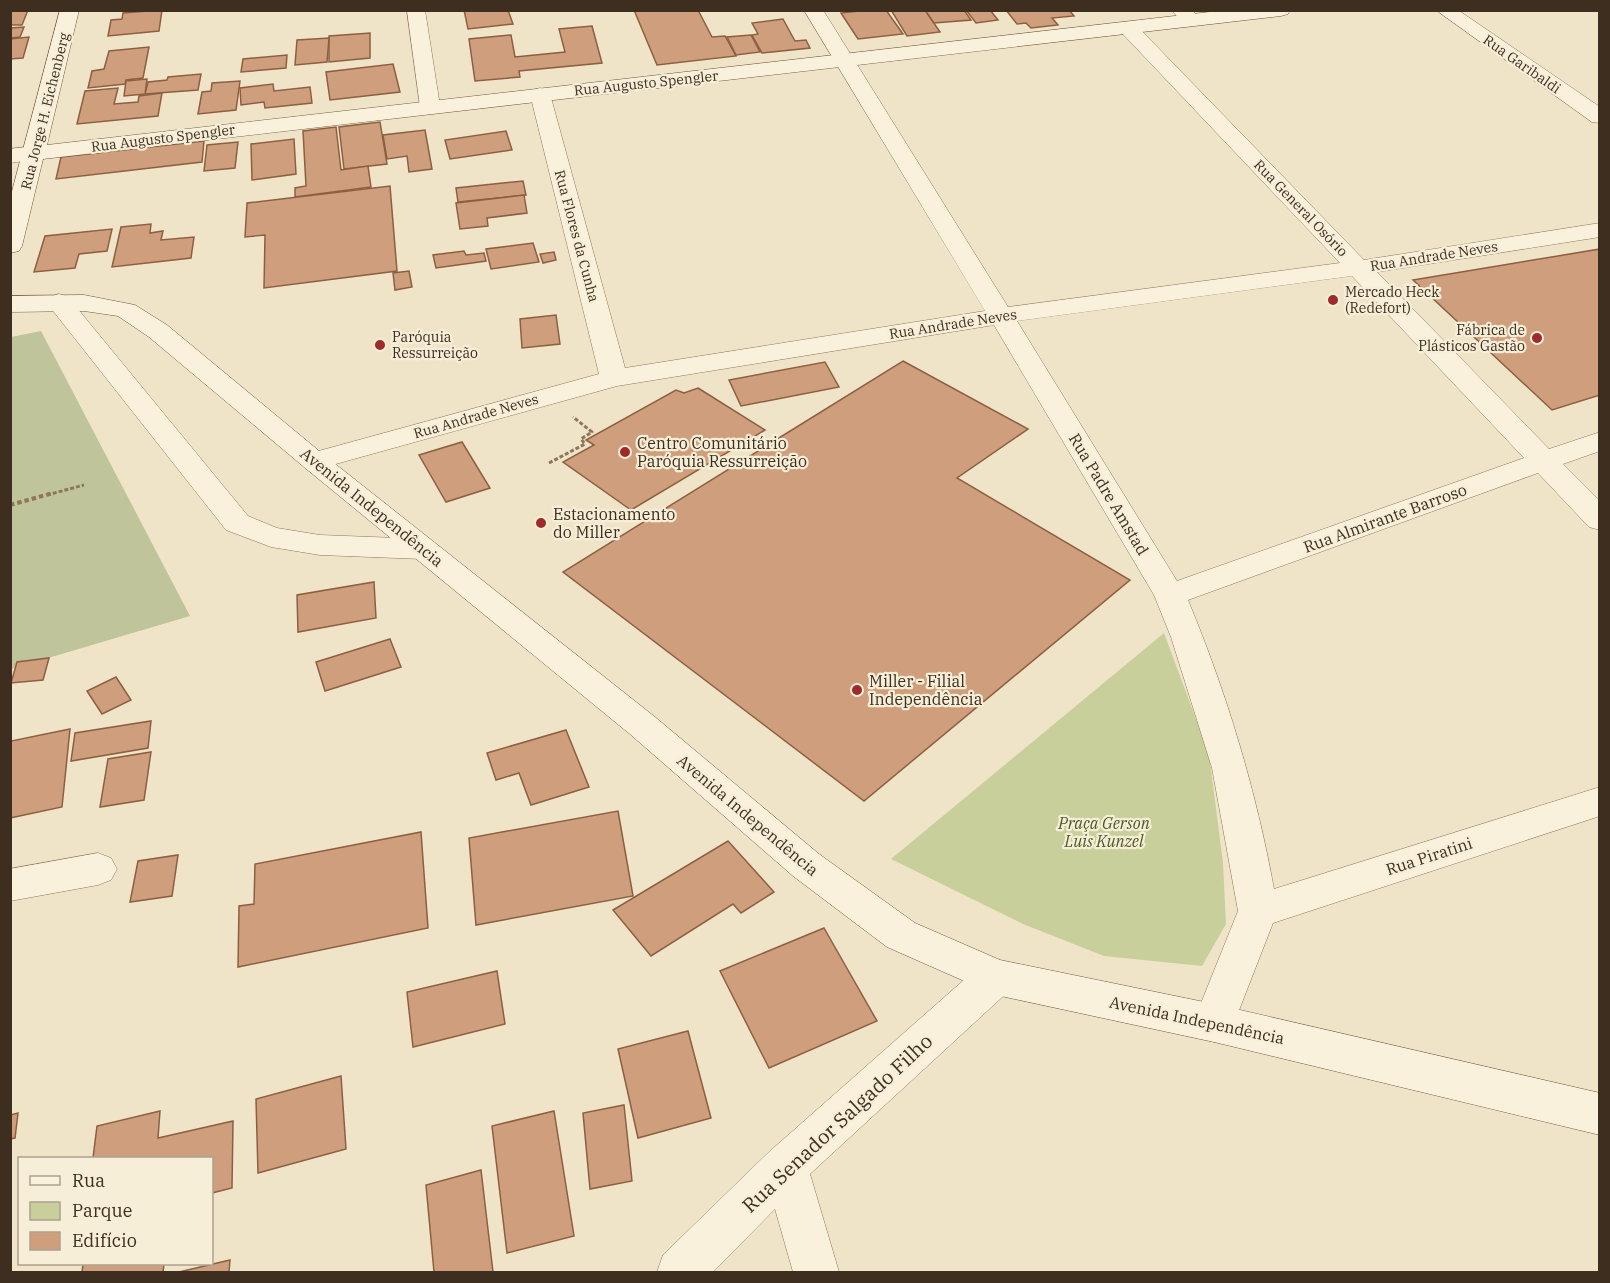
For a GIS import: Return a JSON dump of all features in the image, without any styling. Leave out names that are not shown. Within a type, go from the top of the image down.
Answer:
[{"type":"street","name":"Rua Jorge H. Eichenberg","points":[[10,246],[70,10]]},
{"type":"street","points":[[417,10],[430,106]]},
{"type":"street","name":"Rua Padre Amstad","points":[[813,10],[1170,595],[1187,638],[1230,768],[1258,910]]},
{"type":"street","name":"Rua Augusto Spengler","points":[[10,156],[430,106],[846,62],[1127,27],[1186,15],[1281,10]]},
{"type":"street","name":"Rua Garibaldi","points":[[1445,10],[1599,117]]},
{"type":"street","name":"Rua General Osório","points":[[1127,27],[1599,520]]},
{"type":"street","name":"Rua Flores da Cunha","points":[[540,94],[614,378]]},
{"type":"street","name":"Rua Andrade Neves","points":[[315,461],[614,378],[1000,316],[1358,268],[1599,230]]},
{"type":"street","points":[[59,302],[237,524],[271,537],[320,545],[423,549]]},
{"type":"street","name":"Avenida Independência","points":[[10,304],[84,303],[126,310],[158,331],[643,726],[806,865],[901,936],[996,977],[1214,1023],[1599,1114]]},
{"type":"street","name":"Rua Almirante Barroso","points":[[1170,595],[1599,441]]},
{"type":"street","name":"Rua Piratini","points":[[1258,910],[1599,801]]},
{"type":"street","points":[[10,885],[98,869]]},
{"type":"street","points":[[1214,1023],[1258,910]]},
{"type":"street","name":"Rua Senador Salgado Filho","points":[[680,1272],[785,1167],[996,977]]},
{"type":"street","points":[[785,1167],[816,1272]]},
{"type":"path","points":[[547,396],[592,432],[581,439],[585,444],[549,463]]},
{"type":"path","points":[[10,505],[84,485]]},
{"type":"green space","points":[[41,331],[190,616],[11,669],[11,337]]},
{"type":"green space","name":"Praça Gerson Luis Kunzel","points":[[1164,633],[1209,754],[1223,863],[1226,924],[1202,966],[1104,956],[1023,924],[891,859]]},
{"type":"building","points":[[28,10],[22,25],[10,25],[10,11]]},
{"type":"building","points":[[162,10],[159,31],[108,36],[111,20],[122,19],[123,13]]},
{"type":"building","points":[[464,10],[508,10],[513,24],[468,29]]},
{"type":"building","points":[[634,10],[698,10],[712,37],[725,36],[736,56],[657,65]]},
{"type":"building","points":[[886,10],[903,34],[858,39],[841,13]]},
{"type":"building","points":[[891,10],[925,10],[940,32],[907,36]]},
{"type":"building","points":[[925,10],[964,10],[971,20],[934,23]]},
{"type":"building","points":[[966,10],[990,10],[998,20],[976,23]]},
{"type":"building","points":[[1006,10],[1069,10],[1074,16],[1052,18],[1058,25],[1031,28],[1026,23],[1017,24]]},
{"type":"building","points":[[783,19],[795,41],[806,40],[810,48],[762,53],[752,35],[758,34],[752,23]]},
{"type":"building","points":[[592,26],[602,63],[519,71],[520,77],[475,81],[469,39],[511,35],[515,57],[565,52],[559,29]]},
{"type":"building","points":[[24,27],[20,37],[10,38],[10,28]]},
{"type":"building","points":[[370,33],[370,58],[329,62],[329,36]]},
{"type":"building","points":[[751,35],[760,52],[736,55],[727,37]]},
{"type":"building","points":[[29,37],[23,58],[10,59],[10,39]]},
{"type":"building","points":[[329,38],[327,62],[295,65],[297,40]]},
{"type":"building","points":[[149,47],[143,78],[126,80],[125,84],[88,88],[92,71],[104,69],[109,51]]},
{"type":"building","points":[[287,55],[286,68],[241,72],[243,59]]},
{"type":"building","points":[[393,64],[400,92],[330,100],[326,72]]},
{"type":"building","points":[[201,74],[198,90],[145,94],[148,82],[167,80],[168,77]]},
{"type":"building","points":[[147,79],[145,94],[124,96],[126,81]]},
{"type":"building","points":[[240,81],[236,110],[198,114],[202,92],[211,91],[212,83]]},
{"type":"building","points":[[273,84],[274,91],[310,87],[312,103],[265,108],[264,102],[241,105],[240,88]]},
{"type":"building","points":[[118,88],[114,104],[138,102],[139,96],[162,93],[158,116],[77,124],[85,91]]},
{"type":"building","points":[[380,122],[387,164],[344,169],[339,127]]},
{"type":"building","points":[[336,127],[341,170],[368,166],[371,187],[295,197],[295,188],[306,186],[303,131]]},
{"type":"building","points":[[425,130],[432,169],[409,172],[407,156],[387,159],[383,135]]},
{"type":"building","points":[[506,131],[512,150],[450,159],[445,140]]},
{"type":"building","points":[[294,139],[296,174],[252,180],[251,144]]},
{"type":"building","points":[[204,141],[202,162],[56,179],[61,157]]},
{"type":"building","points":[[238,142],[235,168],[204,171],[207,145]]},
{"type":"building","points":[[523,181],[526,195],[458,202],[456,188]]},
{"type":"building","points":[[390,186],[397,271],[264,288],[265,235],[245,237],[247,203]]},
{"type":"building","points":[[524,195],[527,213],[487,218],[488,226],[460,229],[456,203]]},
{"type":"building","points":[[151,224],[150,233],[163,231],[161,240],[194,237],[191,258],[112,267],[121,227]]},
{"type":"building","points":[[112,229],[107,251],[79,254],[75,268],[34,272],[45,236]]},
{"type":"building","points":[[533,243],[539,262],[491,269],[486,249]]},
{"type":"building","name":"Fábrica de Plásticos Gastão","points":[[1600,249],[1600,395],[1552,410],[1413,280]]},
{"type":"building","points":[[464,251],[466,255],[484,253],[486,261],[436,268],[433,255]]},
{"type":"building","points":[[554,252],[556,260],[543,263],[540,254]]},
{"type":"building","points":[[409,271],[412,287],[395,290],[393,273]]},
{"type":"building","points":[[556,315],[560,344],[522,348],[520,319]]},
{"type":"building","name":"Miller - Filial Independência","points":[[903,361],[1028,429],[957,478],[1130,580],[864,801],[563,572]]},
{"type":"building","points":[[825,362],[839,387],[741,406],[729,380]]},
{"type":"building","points":[[698,388],[765,430],[631,510],[563,462],[594,445],[586,440],[676,390],[684,393]]},
{"type":"building","points":[[462,442],[490,488],[446,502],[419,455]]},
{"type":"building","points":[[374,582],[376,618],[298,632],[297,595]]},
{"type":"building","points":[[390,639],[401,667],[325,691],[316,662]]},
{"type":"building","points":[[49,658],[43,680],[11,683],[17,662]]},
{"type":"building","points":[[116,677],[131,700],[102,714],[87,691]]},
{"type":"building","points":[[151,721],[148,748],[71,761],[75,733]]},
{"type":"building","points":[[70,729],[62,807],[10,818],[11,741]]},
{"type":"building","points":[[566,730],[589,787],[531,805],[519,773],[496,780],[487,753]]},
{"type":"building","points":[[151,752],[144,800],[100,807],[108,759]]},
{"type":"building","points":[[618,811],[633,896],[476,925],[469,838]]},
{"type":"building","points":[[421,832],[428,928],[238,967],[239,906],[254,904],[255,864]]},
{"type":"building","points":[[728,841],[774,892],[741,913],[733,904],[651,956],[613,910]]},
{"type":"building","points":[[178,855],[172,896],[130,902],[138,861]]},
{"type":"building","points":[[824,928],[877,1021],[769,1068],[720,971]]},
{"type":"building","points":[[497,971],[505,1024],[413,1047],[407,992]]},
{"type":"building","points":[[688,1031],[711,1118],[638,1138],[618,1049]]},
{"type":"building","points":[[341,1076],[346,1149],[258,1173],[256,1099]]},
{"type":"building","points":[[624,1105],[632,1181],[590,1189],[583,1113]]},
{"type":"building","points":[[160,1111],[158,1138],[233,1121],[232,1188],[213,1193],[213,1157],[93,1157],[97,1126]]},
{"type":"building","points":[[554,1111],[574,1236],[507,1253],[492,1126]]},
{"type":"building","points":[[18,1113],[15,1138],[10,1139],[10,1115]]},
{"type":"building","points":[[481,1170],[493,1272],[434,1272],[426,1185]]},
{"type":"building","points":[[230,1260],[229,1272],[179,1272],[213,1265]]},
{"type":"building","points":[[83,1265],[164,1265],[163,1272],[82,1272]]},
{"type":"place","name":"Mercado Heck (Redefort)","points":[[1333,300]]},
{"type":"place","name":"Fábrica de Plásticos Gastão","points":[[1537,338]]},
{"type":"place","name":"Paróquia Ressurreição","points":[[380,345]]},
{"type":"place","name":"Centro Comunitário Paróquia Ressurreição","points":[[625,452]]},
{"type":"place","name":"Estacionamento do Miller","points":[[541,523]]},
{"type":"place","name":"Miller - Filial Independência","points":[[857,690]]}]
